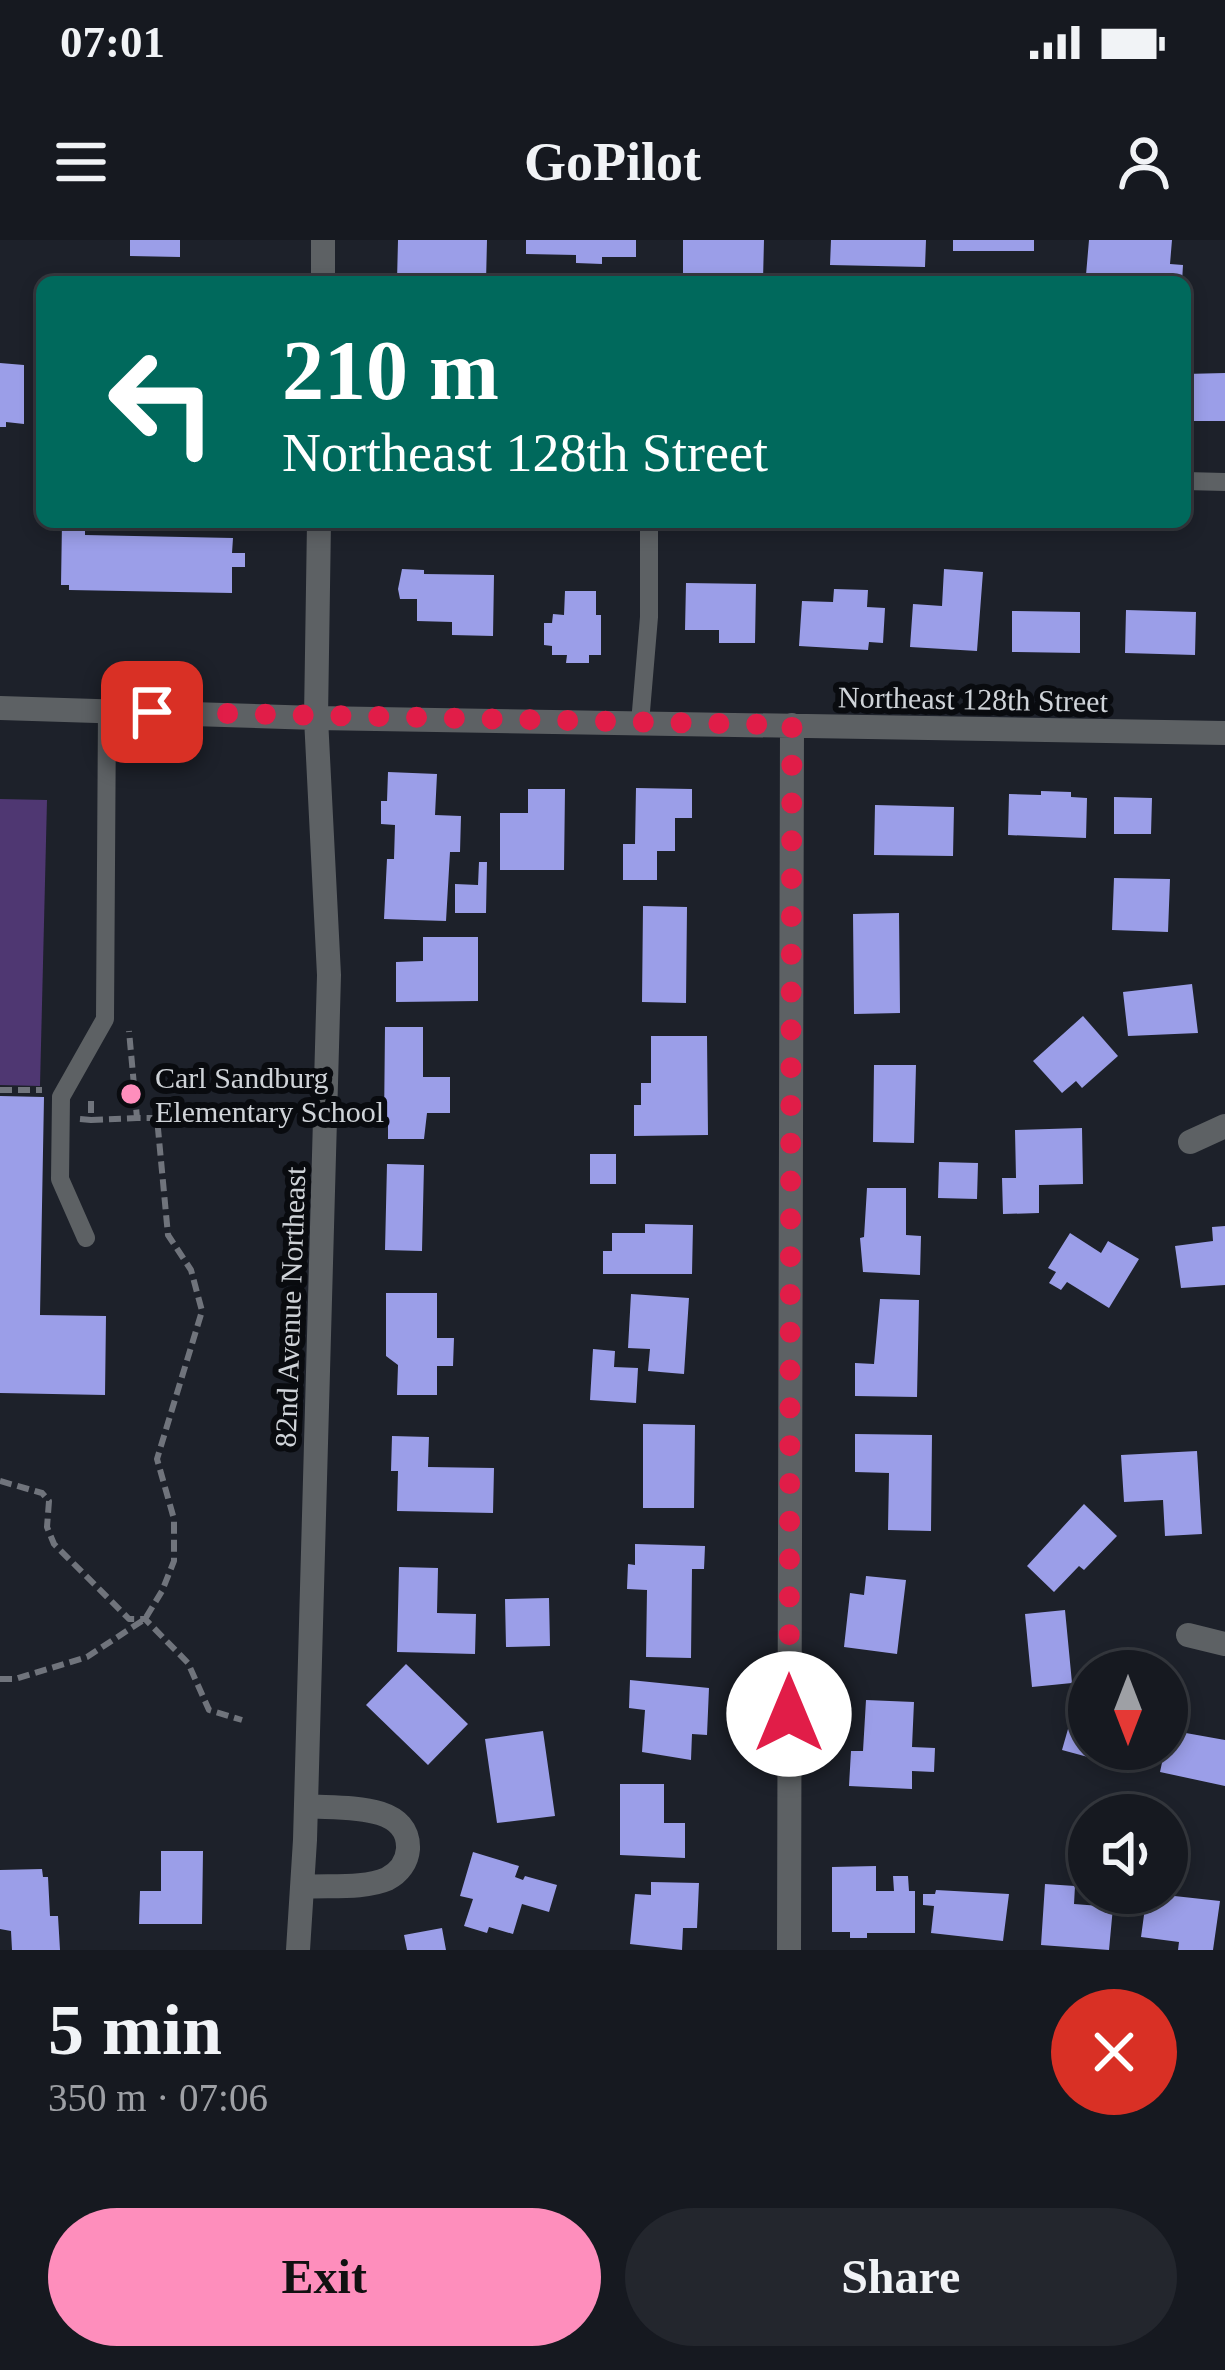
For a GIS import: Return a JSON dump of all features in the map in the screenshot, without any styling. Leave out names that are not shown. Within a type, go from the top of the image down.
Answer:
[{"type":"street","points":[[322,276],[323,240]]},
{"type":"street","name":"82nd Avenue Northeast","points":[[298,1950],[329,975],[316,718],[319,528]]},
{"type":"street","name":"Northeast 128th Street","points":[[0,708],[1225,734]]},
{"type":"street","points":[[789,1950],[792,725]]},
{"type":"street","points":[[1190,1142],[1225,1126]]},
{"type":"street","points":[[1187,1635],[1225,1644]]},
{"type":"street","points":[[302,1887],[386,1880],[401,1868],[408,1850],[401,1827],[383,1814],[306,1806]]},
{"type":"lane","points":[[1191,481],[1225,482]]},
{"type":"lane","points":[[640,723],[649,617],[649,528]]},
{"type":"lane","points":[[86,1238],[60,1179],[61,1119],[65,1088],[105,1019],[107,711]]},
{"type":"path","points":[[121,1025],[128,1020],[137,1118]]},
{"type":"path","points":[[91,1079],[91,1120]]},
{"type":"path","points":[[0,1090],[47,1090],[48,1118],[157,1118],[168,1235],[190,1270],[202,1311],[157,1460],[174,1519],[174,1561],[162,1591],[145,1618],[87,1657],[35,1674],[0,1679]]},
{"type":"path","points":[[0,1481],[42,1493],[49,1501],[47,1527],[55,1544],[129,1618],[145,1618],[188,1663],[208,1710],[242,1720]]},
{"type":"shaded area","points":[[0,799],[47,800],[40,1086],[0,1085]]},
{"type":"building","points":[[130,240],[180,240],[180,257],[130,256]]},
{"type":"building","points":[[398,240],[487,240],[486,276],[397,276]]},
{"type":"building","points":[[526,240],[636,240],[636,257],[576,263],[576,255],[526,254]]},
{"type":"building","points":[[683,240],[764,240],[763,276],[683,276]]},
{"type":"building","points":[[831,240],[926,240],[925,267],[830,265]]},
{"type":"building","points":[[953,240],[1034,240],[1034,251],[953,251]]},
{"type":"building","points":[[1089,240],[1172,240],[1170,264],[1183,265],[1182,276],[1086,275]]},
{"type":"building","points":[[0,363],[24,365],[24,424],[6,422],[6,427],[0,427]]},
{"type":"building","points":[[1225,373],[1225,421],[1191,421],[1191,374]]},
{"type":"building","points":[[62,528],[85,528],[85,535],[233,538],[232,553],[245,553],[245,567],[232,567],[232,593],[69,590],[69,585],[61,585]]},
{"type":"building","points":[[402,569],[494,575],[493,636],[452,635],[452,622],[417,621],[417,599],[400,599]]},
{"type":"building","points":[[944,569],[983,572],[977,651],[910,647],[913,604],[942,606]]},
{"type":"building","points":[[686,583],[756,584],[755,643],[719,643],[719,630],[685,630]]},
{"type":"building","points":[[834,589],[868,590],[867,607],[885,608],[883,643],[869,642],[868,650],[799,646],[802,601],[833,602]]},
{"type":"building","points":[[565,591],[596,591],[601,655],[589,655],[589,663],[566,663],[567,655],[552,655],[552,646],[544,645],[544,623],[552,623],[553,614],[564,615]]},
{"type":"building","points":[[1126,610],[1196,612],[1195,655],[1125,653]]},
{"type":"building","points":[[1012,611],[1080,612],[1080,653],[1012,652]]},
{"type":"building","points":[[388,772],[437,774],[435,815],[461,816],[460,852],[450,852],[446,921],[384,919],[387,859],[394,859],[395,825],[381,824]]},
{"type":"building","points":[[636,788],[692,789],[692,818],[675,818],[675,851],[657,851],[657,880],[623,880],[623,844],[635,844]]},
{"type":"building","points":[[528,789],[565,789],[564,870],[500,870],[500,813],[528,813]]},
{"type":"building","points":[[1041,791],[1087,798],[1086,838],[1008,835],[1009,794],[1041,795]]},
{"type":"building","points":[[1114,797],[1152,798],[1151,834],[1114,834]]},
{"type":"building","points":[[875,805],[954,807],[953,856],[874,855]]},
{"type":"building","points":[[479,862],[487,862],[486,913],[455,913],[455,884],[478,885]]},
{"type":"building","points":[[1114,878],[1170,879],[1168,932],[1112,930]]},
{"type":"building","points":[[643,906],[687,907],[686,1003],[642,1002]]},
{"type":"building","points":[[899,913],[900,1013],[854,1014],[853,914]]},
{"type":"building","points":[[423,937],[478,937],[478,1001],[396,1002],[396,962],[423,961]]},
{"type":"building","points":[[1192,984],[1198,1033],[1128,1036],[1123,992]]},
{"type":"building","points":[[1083,1016],[1118,1056],[1082,1088],[1076,1081],[1062,1093],[1033,1061]]},
{"type":"building","points":[[385,1027],[423,1027],[423,1077],[450,1077],[450,1113],[427,1113],[424,1139],[388,1139]]},
{"type":"building","points":[[651,1036],[707,1036],[708,1135],[634,1136],[634,1105],[641,1105],[641,1083],[651,1083]]},
{"type":"building","points":[[874,1065],[916,1065],[914,1143],[873,1142]]},
{"type":"building","points":[[0,1096],[44,1097],[40,1315],[106,1316],[105,1395],[0,1393]]},
{"type":"building","points":[[1082,1128],[1083,1184],[1039,1185],[1039,1213],[1003,1214],[1002,1178],[1016,1178],[1015,1130]]},
{"type":"building","points":[[590,1154],[616,1154],[616,1184],[590,1184]]},
{"type":"building","points":[[939,1162],[978,1163],[977,1199],[938,1198]]},
{"type":"building","points":[[387,1164],[424,1165],[422,1251],[385,1250]]},
{"type":"building","points":[[867,1188],[906,1188],[906,1235],[921,1236],[920,1275],[863,1272],[860,1238],[864,1237]]},
{"type":"building","points":[[645,1224],[693,1225],[692,1274],[603,1274],[603,1251],[612,1251],[612,1233],[645,1233]]},
{"type":"building","points":[[1225,1226],[1225,1285],[1181,1288],[1175,1246],[1213,1241],[1212,1227]]},
{"type":"building","points":[[1070,1233],[1101,1253],[1108,1241],[1139,1259],[1109,1308],[1067,1282],[1061,1290],[1049,1283],[1056,1272],[1048,1268]]},
{"type":"building","points":[[386,1293],[437,1293],[437,1338],[454,1338],[453,1366],[437,1366],[437,1395],[397,1395],[398,1365],[386,1356]]},
{"type":"building","points":[[631,1294],[689,1298],[684,1374],[648,1371],[650,1349],[628,1348]]},
{"type":"building","points":[[880,1299],[919,1300],[917,1397],[855,1396],[855,1363],[874,1364]]},
{"type":"building","points":[[593,1349],[615,1351],[614,1367],[638,1368],[636,1403],[590,1400]]},
{"type":"building","points":[[643,1424],[695,1425],[694,1508],[643,1508]]},
{"type":"building","points":[[855,1434],[932,1435],[931,1531],[888,1530],[889,1473],[855,1472]]},
{"type":"building","points":[[392,1436],[429,1437],[428,1467],[494,1468],[493,1513],[397,1511],[398,1471],[391,1471]]},
{"type":"building","points":[[1197,1451],[1202,1534],[1165,1536],[1163,1500],[1124,1502],[1121,1455]]},
{"type":"building","points":[[1084,1504],[1117,1536],[1054,1592],[1027,1566]]},
{"type":"building","points":[[635,1544],[705,1546],[704,1569],[692,1569],[691,1658],[646,1657],[647,1590],[627,1589],[628,1564],[635,1565]]},
{"type":"building","points":[[399,1567],[438,1568],[437,1613],[476,1614],[475,1654],[397,1652]]},
{"type":"building","points":[[866,1576],[906,1580],[897,1654],[844,1647],[850,1593],[864,1595]]},
{"type":"building","points":[[549,1598],[550,1646],[506,1647],[505,1599]]},
{"type":"building","points":[[1065,1610],[1068,1683],[1032,1687],[1025,1614]]},
{"type":"building","points":[[406,1664],[468,1724],[428,1765],[366,1705]]},
{"type":"building","points":[[630,1680],[709,1688],[707,1735],[692,1734],[691,1760],[642,1752],[645,1710],[629,1708]]},
{"type":"building","points":[[866,1700],[914,1702],[912,1747],[935,1748],[934,1772],[912,1771],[912,1789],[849,1786],[851,1751],[863,1751]]},
{"type":"building","points":[[543,1731],[555,1816],[497,1823],[485,1739]]},
{"type":"building","points":[[1188,1733],[1225,1740],[1225,1786],[1160,1772],[1188,1770]]},
{"type":"building","points":[[620,1784],[664,1784],[664,1823],[685,1823],[685,1858],[620,1855]]},
{"type":"building","points":[[161,1851],[203,1851],[202,1924],[139,1924],[140,1891],[161,1891]]},
{"type":"building","points":[[473,1852],[519,1866],[515,1877],[557,1885],[549,1912],[522,1904],[513,1934],[464,1926],[473,1899],[460,1896]]},
{"type":"building","points":[[876,1866],[876,1891],[894,1891],[893,1876],[908,1876],[909,1891],[915,1891],[915,1933],[867,1933],[867,1938],[850,1938],[850,1932],[832,1932],[832,1867]]},
{"type":"building","points":[[42,1869],[43,1877],[48,1877],[50,1916],[58,1916],[60,1950],[12,1950],[11,1931],[0,1929],[0,1870]]},
{"type":"building","points":[[651,1882],[699,1883],[697,1928],[683,1928],[682,1950],[630,1944],[635,1894],[651,1895]]},
{"type":"building","points":[[1045,1884],[1068,1886],[1068,1914],[1112,1914],[1109,1950],[1041,1945]]},
{"type":"building","points":[[936,1890],[1009,1894],[1003,1941],[931,1933],[934,1906],[923,1905],[923,1894]]},
{"type":"building","points":[[1188,1897],[1220,1901],[1213,1950],[1178,1950],[1179,1942],[1141,1937],[1144,1914],[1188,1914]]},
{"type":"building","points":[[442,1928],[446,1950],[407,1950],[404,1935]]},
{"type":"place","name":"Carl Sandburg Elementary School","points":[[131,1094]]},
{"type":"route","points":[[152,712],[792,725],[789,1714]]}]
